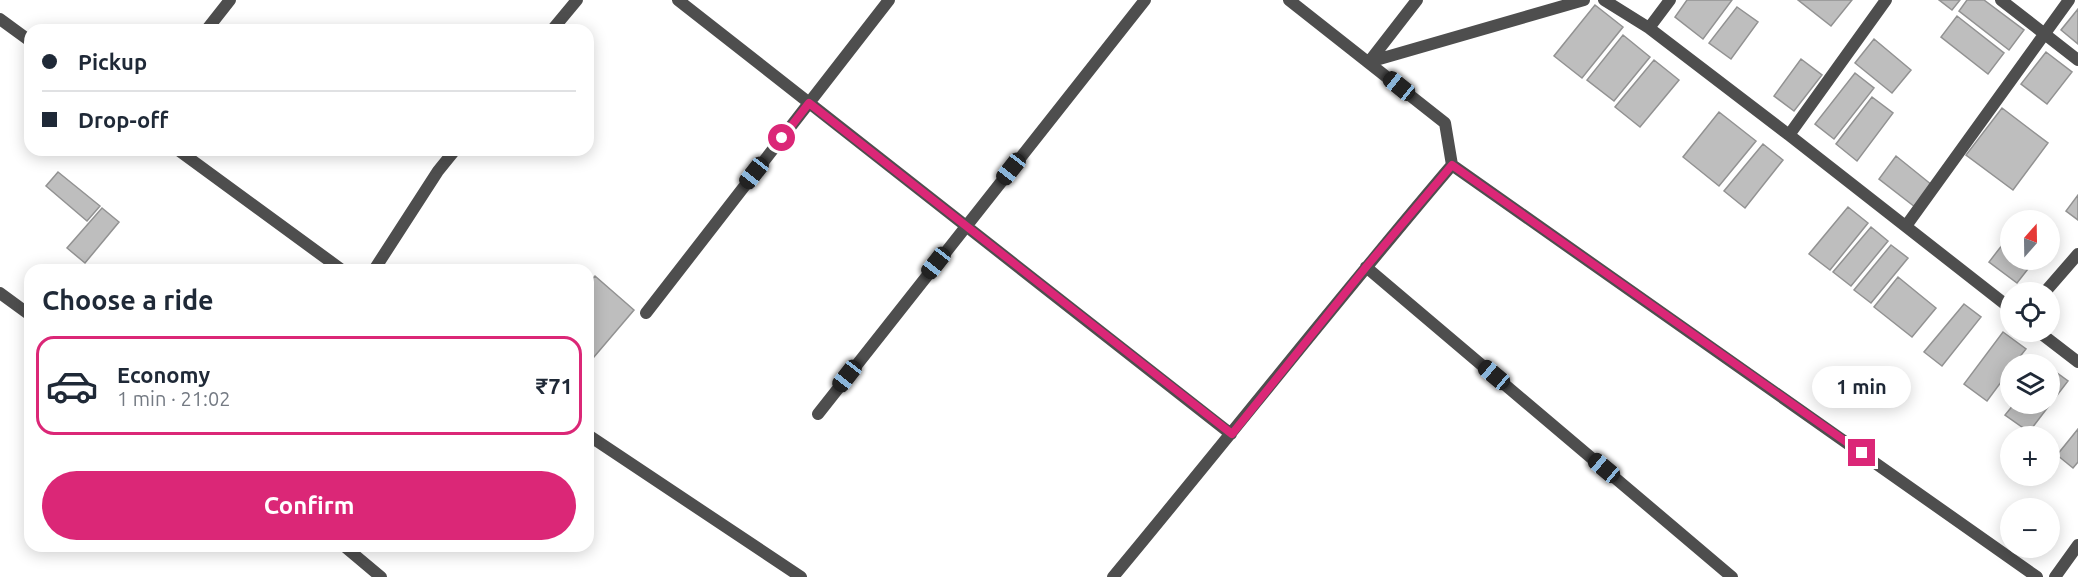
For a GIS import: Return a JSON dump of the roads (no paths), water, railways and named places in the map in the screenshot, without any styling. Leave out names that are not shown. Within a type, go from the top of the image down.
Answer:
[{"type":"street","points":[[211,24],[230,0]]},
{"type":"street","points":[[557,24],[577,0]]},
{"type":"street","points":[[678,0],[1232,434]]},
{"type":"street","points":[[646,313],[889,0]]},
{"type":"street","points":[[818,414],[1144,0]]},
{"type":"street","points":[[1289,0],[1445,123],[1452,165],[2037,577]]},
{"type":"street","points":[[1369,62],[1417,0]]},
{"type":"street","points":[[1369,62],[1584,0]]},
{"type":"street","points":[[1604,0],[1649,28],[2000,300]]},
{"type":"street","points":[[1649,28],[1670,0]]},
{"type":"street","points":[[1789,135],[1886,0]]},
{"type":"street","points":[[2001,0],[2078,60]]},
{"type":"street","points":[[1905,226],[2068,0]]},
{"type":"street","points":[[0,20],[24,37]]},
{"type":"street","points":[[186,156],[334,264]]},
{"type":"street","points":[[378,264],[450,156]]},
{"type":"street","points":[[1113,577],[1452,165]]},
{"type":"street","points":[[2054,282],[2078,254]]},
{"type":"street","points":[[1366,267],[1732,577]]},
{"type":"street","points":[[0,294],[24,311]]},
{"type":"street","points":[[2053,342],[2078,362]]},
{"type":"street","points":[[594,439],[801,577]]},
{"type":"street","points":[[2055,577],[2078,545]]},
{"type":"street","points":[[351,552],[381,577]]}]
